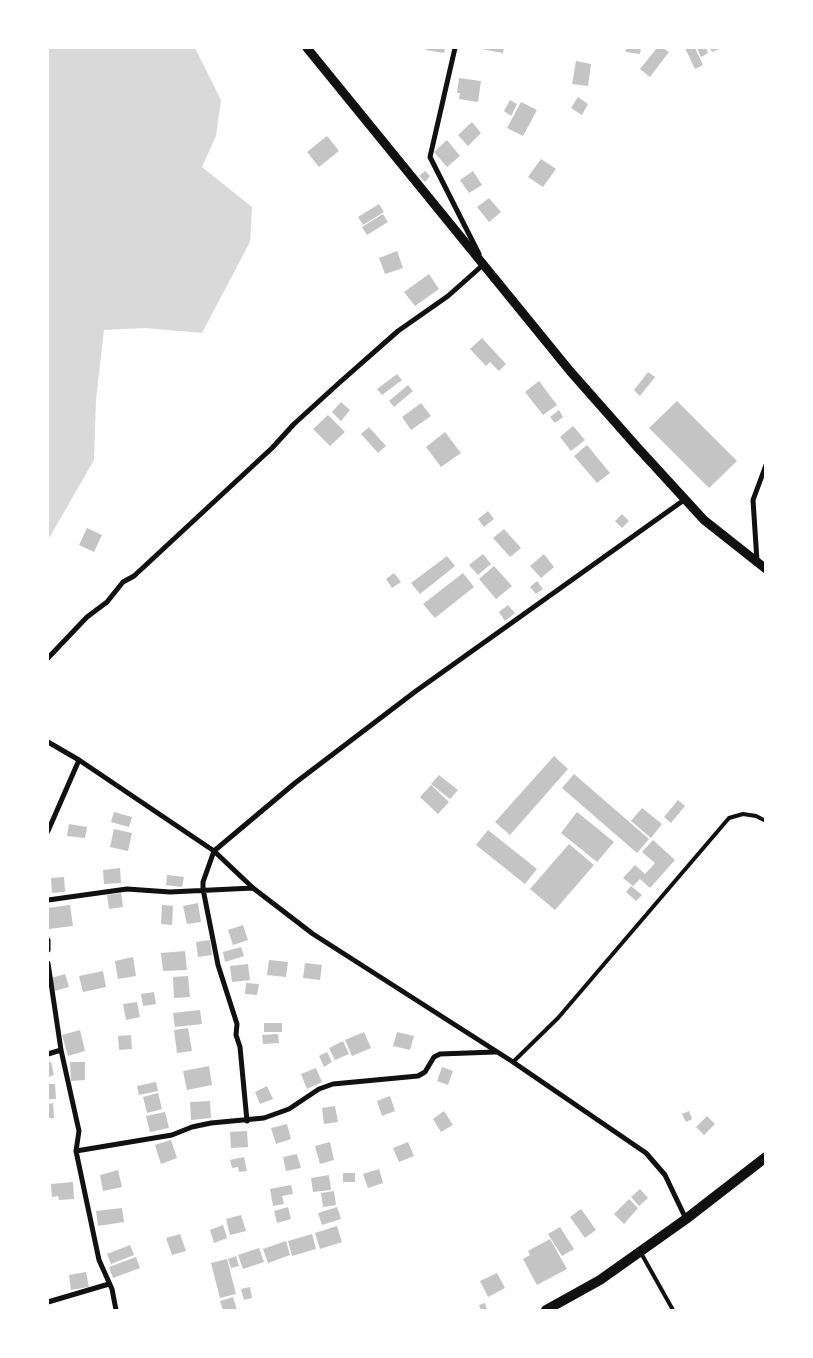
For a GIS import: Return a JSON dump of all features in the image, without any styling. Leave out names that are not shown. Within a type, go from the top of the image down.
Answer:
[{"type":"main road","points":[[546,1310],[600,1280],[686,1219],[765,1158]]},
{"type":"street","points":[[308,48],[570,371],[684,500],[704,520],[766,569]]},
{"type":"street","points":[[455,48],[430,157],[484,264]]},
{"type":"street","points":[[48,658],[87,617],[107,602],[123,582],[134,576],[333,388],[398,331],[448,296],[484,264]]},
{"type":"street","points":[[757,561],[753,500],[766,465]]},
{"type":"street","points":[[247,1121],[240,1047],[236,1035],[237,1024],[218,965],[202,889],[214,851],[287,790],[416,692],[684,500]]},
{"type":"street","points":[[48,742],[79,760],[214,851],[253,888],[313,934],[513,1062],[646,1153],[665,1175],[686,1219]]},
{"type":"street","points":[[48,831],[79,760]]},
{"type":"street","points":[[48,900],[127,889],[170,892],[253,888]]},
{"type":"street","points":[[48,940],[48,950]]},
{"type":"street","points":[[48,963],[61,1050],[78,1131],[76,1151],[90,1211],[97,1253],[109,1284],[116,1310]]},
{"type":"street","points":[[48,1054],[61,1050]]},
{"type":"street","points":[[76,1151],[172,1135],[192,1127],[211,1123],[247,1121],[289,1109],[319,1089],[333,1084],[418,1076],[424,1072],[436,1055],[497,1052]]},
{"type":"street","points":[[48,1302],[109,1284]]},
{"type":"lane","points":[[513,1062],[558,1018],[729,818],[743,814],[766,820]]},
{"type":"lane","points":[[640,1251],[674,1310]]},
{"type":"shaded area","points":[[48,48],[195,48],[221,100],[216,136],[202,167],[252,207],[250,242],[202,333],[145,328],[104,330],[96,400],[94,460],[48,540]]},
{"type":"building","points":[[427,48],[445,48],[444,53],[426,50]]},
{"type":"building","points":[[481,48],[504,48],[503,53]]},
{"type":"building","points":[[626,48],[641,48],[640,54],[626,52]]},
{"type":"building","points":[[657,48],[663,48],[669,52],[650,77],[640,69]]},
{"type":"building","points":[[685,48],[695,48],[703,65],[695,69]]},
{"type":"building","points":[[697,48],[706,48],[708,53],[701,57]]},
{"type":"building","points":[[710,48],[722,48],[712,52]]},
{"type":"building","points":[[576,61],[591,64],[588,86],[572,84]]},
{"type":"building","points":[[459,78],[481,81],[478,102],[459,99],[460,93],[457,93]]},
{"type":"building","points":[[578,97],[588,104],[582,115],[571,108]]},
{"type":"building","points":[[510,100],[517,104],[511,116],[504,111]]},
{"type":"building","points":[[521,102],[537,110],[523,136],[507,128]]},
{"type":"building","points":[[472,122],[481,133],[468,146],[458,135]]},
{"type":"building","points":[[327,136],[339,151],[319,167],[307,152]]},
{"type":"building","points":[[447,140],[460,156],[447,167],[434,152]]},
{"type":"building","points":[[541,159],[556,169],[543,187],[528,177]]},
{"type":"building","points":[[425,171],[430,176],[425,182],[419,176]]},
{"type":"building","points":[[473,171],[482,185],[469,193],[460,180]]},
{"type":"building","points":[[489,198],[501,212],[489,222],[477,207]]},
{"type":"building","points":[[379,204],[384,212],[363,225],[358,217]]},
{"type":"building","points":[[383,214],[388,222],[367,235],[362,227]]},
{"type":"building","points":[[397,251],[403,268],[385,274],[379,258]]},
{"type":"building","points":[[429,274],[439,289],[415,306],[404,292]]},
{"type":"building","points":[[482,338],[506,364],[499,371],[490,362],[486,366],[470,349]]},
{"type":"building","points":[[648,372],[655,377],[640,396],[634,390]]},
{"type":"building","points":[[397,374],[402,380],[382,395],[377,389]]},
{"type":"building","points":[[539,381],[557,405],[543,415],[525,392]]},
{"type":"building","points":[[408,385],[413,391],[394,407],[389,401]]},
{"type":"building","points":[[677,401],[737,461],[709,488],[649,428]]},
{"type":"building","points":[[341,402],[350,410],[341,421],[332,412]]},
{"type":"building","points":[[421,403],[431,416],[411,430],[402,417]]},
{"type":"building","points":[[559,410],[563,417],[555,423],[550,417]]},
{"type":"building","points":[[328,415],[345,432],[330,446],[313,429]]},
{"type":"building","points":[[573,426],[585,440],[571,451],[560,437]]},
{"type":"building","points":[[369,427],[386,446],[378,453],[361,434]]},
{"type":"building","points":[[445,432],[461,453],[441,467],[426,447]]},
{"type":"building","points":[[587,445],[610,473],[597,483],[574,456]]},
{"type":"building","points":[[488,511],[494,519],[484,527],[478,519]]},
{"type":"building","points":[[622,514],[629,521],[622,528],[615,521]]},
{"type":"building","points":[[87,528],[102,535],[94,552],[79,545]]},
{"type":"building","points":[[504,529],[521,548],[510,557],[493,538]]},
{"type":"building","points":[[483,554],[491,564],[478,575],[469,565]]},
{"type":"building","points":[[544,554],[554,567],[541,578],[530,566]]},
{"type":"building","points":[[447,556],[455,566],[420,594],[411,583]]},
{"type":"building","points":[[494,566],[512,586],[496,599],[479,579]]},
{"type":"building","points":[[394,573],[401,582],[392,588],[386,579]]},
{"type":"building","points":[[463,573],[474,587],[435,618],[423,604]]},
{"type":"building","points":[[537,581],[543,589],[536,594],[530,587]]},
{"type":"building","points":[[508,605],[515,613],[505,621],[499,612]]},
{"type":"building","points":[[554,756],[568,769],[510,835],[495,822]]},
{"type":"building","points":[[574,774],[649,839],[637,853],[562,788]]},
{"type":"building","points":[[439,775],[458,790],[450,799],[431,784]]},
{"type":"building","points":[[431,785],[449,802],[438,814],[420,797]]},
{"type":"building","points":[[678,800],[685,806],[671,823],[664,817]]},
{"type":"building","points":[[642,808],[662,824],[651,838],[631,821]]},
{"type":"building","points":[[114,812],[132,817],[129,827],[111,822]]},
{"type":"building","points":[[577,812],[614,842],[597,862],[561,833]]},
{"type":"building","points":[[69,824],[87,827],[85,838],[67,836]]},
{"type":"building","points":[[114,829],[132,833],[128,851],[110,847]]},
{"type":"building","points":[[488,830],[537,869],[525,884],[476,845]]},
{"type":"building","points":[[653,840],[675,860],[650,888],[640,879],[633,886],[623,878],[635,865],[645,874],[655,863],[642,852]]},
{"type":"building","points":[[569,844],[594,865],[555,910],[530,889]]},
{"type":"building","points":[[120,868],[121,883],[104,884],[103,870]]},
{"type":"building","points":[[167,875],[184,877],[182,887],[166,885]]},
{"type":"building","points":[[64,877],[65,892],[52,893],[51,878]]},
{"type":"building","points":[[631,886],[642,895],[636,901],[626,892]]},
{"type":"building","points":[[121,893],[123,907],[109,909],[107,895]]},
{"type":"building","points":[[198,903],[201,922],[187,924],[183,906]]},
{"type":"building","points":[[70,905],[73,926],[49,929],[48,908]]},
{"type":"building","points":[[162,905],[173,906],[172,925],[161,924]]},
{"type":"building","points":[[243,925],[248,940],[233,945],[228,930]]},
{"type":"building","points":[[210,940],[212,955],[198,957],[196,942]]},
{"type":"building","points":[[241,947],[244,956],[225,962],[223,952]]},
{"type":"building","points":[[185,951],[187,970],[163,971],[161,953]]},
{"type":"building","points":[[133,957],[136,976],[118,979],[115,961]]},
{"type":"building","points":[[269,960],[288,962],[286,977],[267,975]]},
{"type":"building","points":[[305,963],[322,965],[320,980],[303,978]]},
{"type":"building","points":[[248,964],[250,980],[232,982],[230,966]]},
{"type":"building","points":[[103,971],[106,987],[83,992],[79,976]]},
{"type":"building","points":[[65,974],[69,987],[55,991],[51,978]]},
{"type":"building","points":[[188,976],[190,997],[174,998],[173,977]]},
{"type":"building","points":[[246,983],[259,984],[257,995],[245,994]]},
{"type":"building","points":[[154,992],[156,1004],[143,1006],[141,994]]},
{"type":"building","points":[[137,1002],[140,1017],[126,1020],[123,1004]]},
{"type":"building","points":[[200,1010],[202,1024],[175,1027],[173,1013]]},
{"type":"building","points":[[264,1023],[282,1023],[282,1032],[264,1032]]},
{"type":"building","points":[[188,1028],[192,1051],[177,1053],[174,1030]]},
{"type":"building","points":[[80,1030],[85,1051],[68,1056],[62,1035]]},
{"type":"building","points":[[364,1032],[371,1048],[352,1056],[345,1040]]},
{"type":"building","points":[[397,1032],[414,1036],[410,1050],[393,1046]]},
{"type":"building","points":[[278,1034],[279,1043],[263,1044],[262,1035]]},
{"type":"building","points":[[131,1035],[132,1049],[119,1050],[118,1036]]},
{"type":"building","points":[[343,1041],[349,1054],[335,1060],[329,1048]]},
{"type":"building","points":[[327,1052],[332,1062],[324,1067],[319,1056]]},
{"type":"building","points":[[48,1062],[51,1062],[54,1075],[48,1077]]},
{"type":"building","points":[[70,1062],[85,1062],[85,1080],[71,1081]]},
{"type":"building","points":[[209,1066],[212,1085],[187,1090],[183,1071]]},
{"type":"building","points":[[442,1067],[453,1071],[448,1085],[437,1081]]},
{"type":"building","points":[[316,1068],[322,1082],[307,1089],[301,1074]]},
{"type":"building","points":[[156,1082],[158,1091],[139,1095],[137,1086]]},
{"type":"building","points":[[48,1084],[55,1084],[56,1099],[48,1099]]},
{"type":"building","points":[[267,1086],[273,1099],[260,1104],[255,1092]]},
{"type":"building","points":[[158,1093],[162,1109],[147,1113],[143,1097]]},
{"type":"building","points":[[390,1096],[395,1111],[382,1116],[377,1101]]},
{"type":"building","points":[[210,1101],[211,1118],[191,1120],[190,1102]]},
{"type":"building","points":[[53,1103],[54,1118],[48,1118],[48,1104]]},
{"type":"building","points":[[335,1106],[338,1122],[324,1124],[322,1108]]},
{"type":"building","points":[[444,1111],[453,1125],[441,1132],[433,1119]]},
{"type":"building","points":[[689,1111],[692,1119],[686,1122],[682,1114]]},
{"type":"building","points":[[165,1112],[169,1128],[150,1132],[146,1116]]},
{"type":"building","points":[[707,1116],[715,1124],[704,1135],[696,1127]]},
{"type":"building","points":[[287,1124],[291,1139],[276,1144],[271,1128]]},
{"type":"building","points":[[247,1131],[248,1147],[231,1148],[230,1132]]},
{"type":"building","points":[[171,1140],[177,1158],[161,1164],[155,1145]]},
{"type":"building","points":[[330,1142],[334,1160],[320,1164],[315,1146]]},
{"type":"building","points":[[408,1142],[414,1156],[399,1162],[393,1148]]},
{"type":"building","points":[[297,1154],[301,1168],[286,1171],[283,1157]]},
{"type":"building","points":[[244,1157],[247,1171],[239,1172],[238,1167],[232,1168],[230,1160]]},
{"type":"building","points":[[379,1169],[383,1183],[368,1188],[363,1174]]},
{"type":"building","points":[[118,1170],[122,1187],[103,1191],[100,1175]]},
{"type":"building","points":[[343,1173],[355,1173],[355,1182],[343,1182]]},
{"type":"building","points":[[329,1175],[331,1190],[313,1192],[311,1178]]},
{"type":"building","points":[[73,1182],[74,1199],[59,1200],[58,1196],[52,1197],[51,1184]]},
{"type":"building","points":[[291,1185],[293,1194],[282,1196],[284,1204],[273,1206],[270,1189]]},
{"type":"building","points":[[640,1189],[648,1198],[639,1206],[631,1197]]},
{"type":"building","points":[[334,1191],[336,1205],[323,1207],[321,1193]]},
{"type":"building","points":[[629,1199],[638,1208],[624,1224],[614,1214]]},
{"type":"building","points":[[288,1207],[291,1219],[277,1223],[274,1211]]},
{"type":"building","points":[[337,1207],[341,1219],[322,1225],[318,1213]]},
{"type":"building","points":[[122,1208],[124,1222],[98,1226],[96,1211]]},
{"type":"building","points":[[581,1209],[596,1230],[585,1238],[570,1217]]},
{"type":"building","points":[[241,1215],[246,1231],[230,1235],[226,1219]]},
{"type":"building","points":[[223,1225],[227,1238],[214,1243],[210,1230]]},
{"type":"building","points":[[337,1226],[342,1242],[320,1249],[315,1233]]},
{"type":"building","points":[[560,1227],[574,1249],[562,1256],[548,1234]]},
{"type":"building","points":[[180,1234],[186,1251],[172,1255],[166,1238]]},
{"type":"building","points":[[312,1234],[316,1249],[292,1256],[288,1241]]},
{"type":"building","points":[[550,1239],[567,1269],[537,1285],[523,1259],[530,1255],[528,1251]]},
{"type":"building","points":[[286,1241],[290,1255],[268,1263],[263,1249]]},
{"type":"building","points":[[130,1245],[134,1255],[111,1264],[107,1254]]},
{"type":"building","points":[[259,1248],[264,1262],[243,1269],[238,1255]]},
{"type":"building","points":[[236,1256],[239,1266],[231,1268],[228,1259]]},
{"type":"building","points":[[136,1257],[140,1268],[113,1278],[109,1267]]},
{"type":"building","points":[[227,1259],[236,1294],[220,1298],[211,1263]]},
{"type":"building","points":[[86,1272],[89,1287],[71,1290],[69,1275]]},
{"type":"building","points":[[497,1273],[505,1288],[488,1297],[480,1281]]},
{"type":"building","points":[[250,1287],[252,1298],[244,1300],[241,1289]]},
{"type":"building","points":[[233,1297],[237,1310],[223,1310],[220,1301]]},
{"type":"building","points":[[485,1303],[487,1310],[481,1310],[479,1305]]}]
